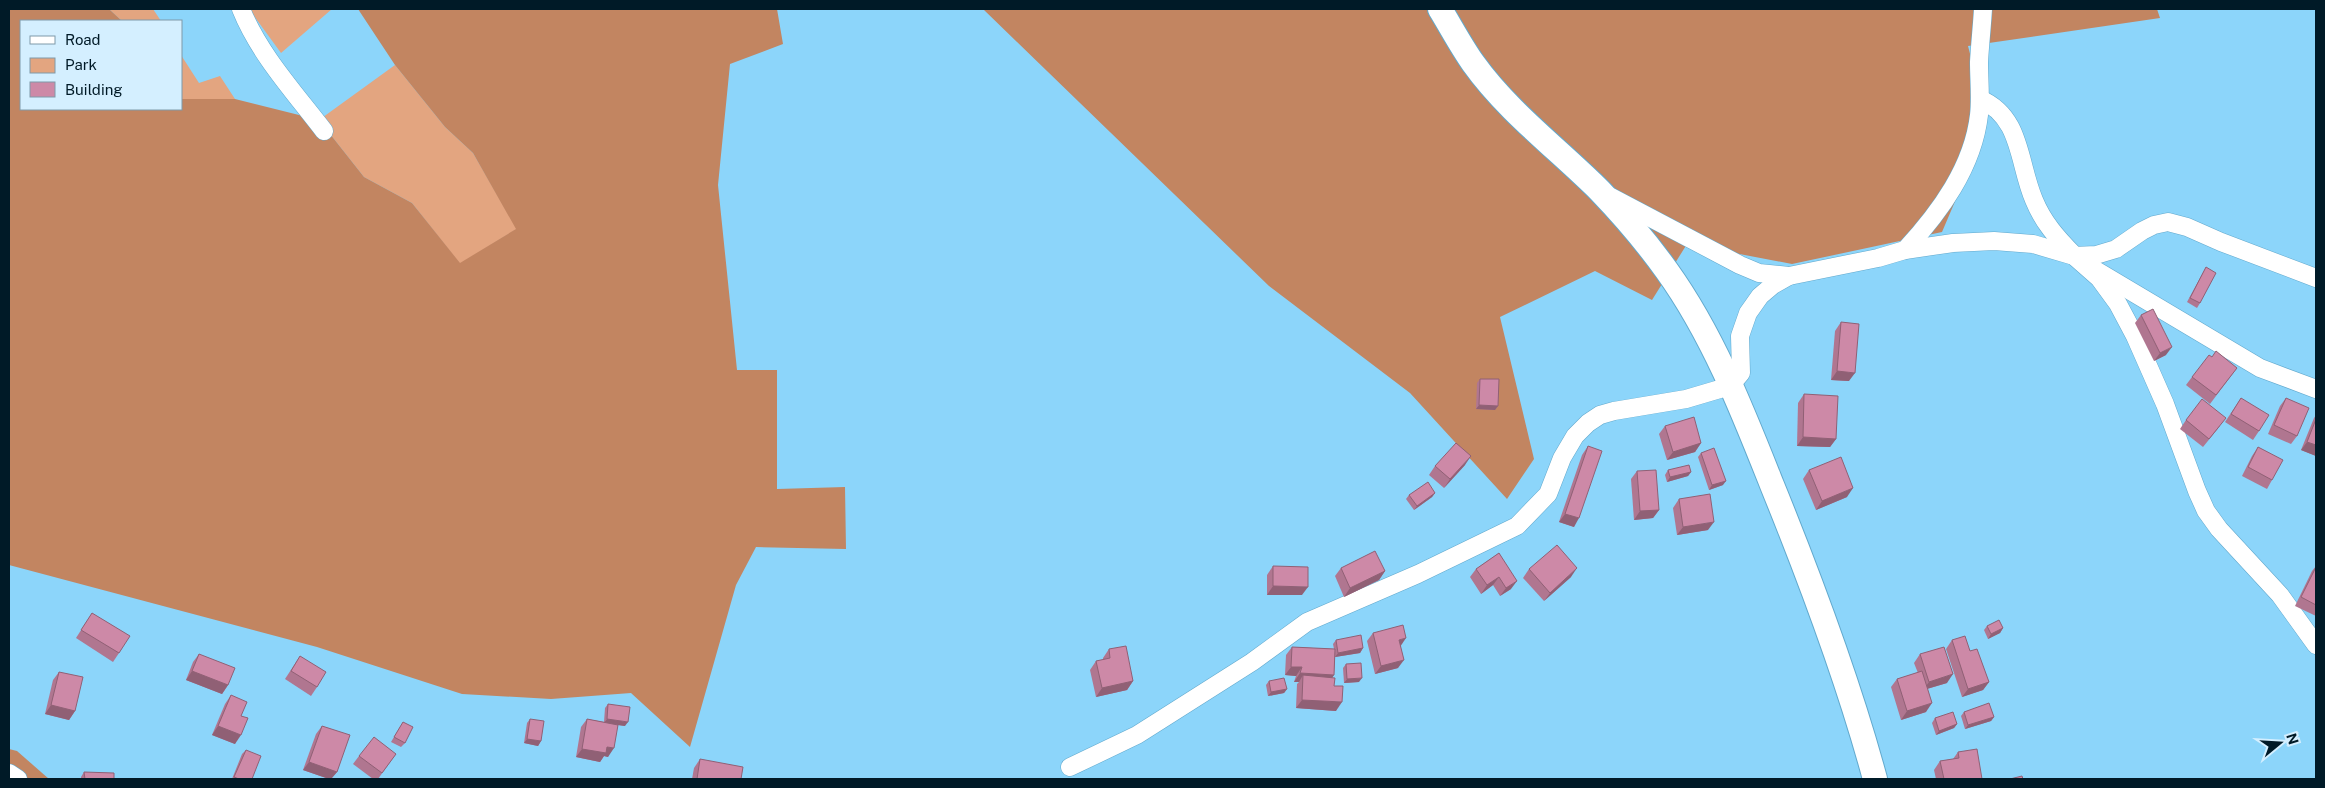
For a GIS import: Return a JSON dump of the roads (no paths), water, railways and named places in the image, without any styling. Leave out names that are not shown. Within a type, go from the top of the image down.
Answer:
[{"type":"street","points":[[241,9],[246,22],[284,80],[324,131]]},
{"type":"street","points":[[1440,9],[1474,64],[1508,104],[1600,191],[1667,272],[1695,317],[1730,386],[1796,544],[1858,717],[1875,779]]},
{"type":"street","points":[[1905,250],[1930,223],[1952,189],[1967,161],[1976,135],[1980,100],[1983,9]]},
{"type":"street","points":[[1980,100],[1990,104],[2010,126],[2021,154],[2032,197],[2056,238],[2099,278],[2118,304],[2135,336],[2165,404],[2206,511],[2219,529],[2280,595],[2316,645]]},
{"type":"street","points":[[1600,191],[1758,273],[1789,276],[1878,258],[1905,250],[1952,243],[1994,241],[2033,244],[2074,256],[2111,280],[2144,297],[2202,335],[2260,368],[2316,389]]},
{"type":"street","points":[[2074,256],[2096,255],[2116,249],[2142,231],[2154,225],[2168,222],[2188,227],[2221,242],[2316,278]]},
{"type":"street","points":[[1070,768],[1137,735],[1252,662],[1306,622],[1418,574],[1517,526],[1548,494],[1562,458],[1575,436],[1588,423],[1600,415],[1686,399],[1730,386],[1741,373],[1740,336],[1748,313],[1766,290],[1789,276]]},
{"type":"street","points":[[9,773],[18,779]]}]
